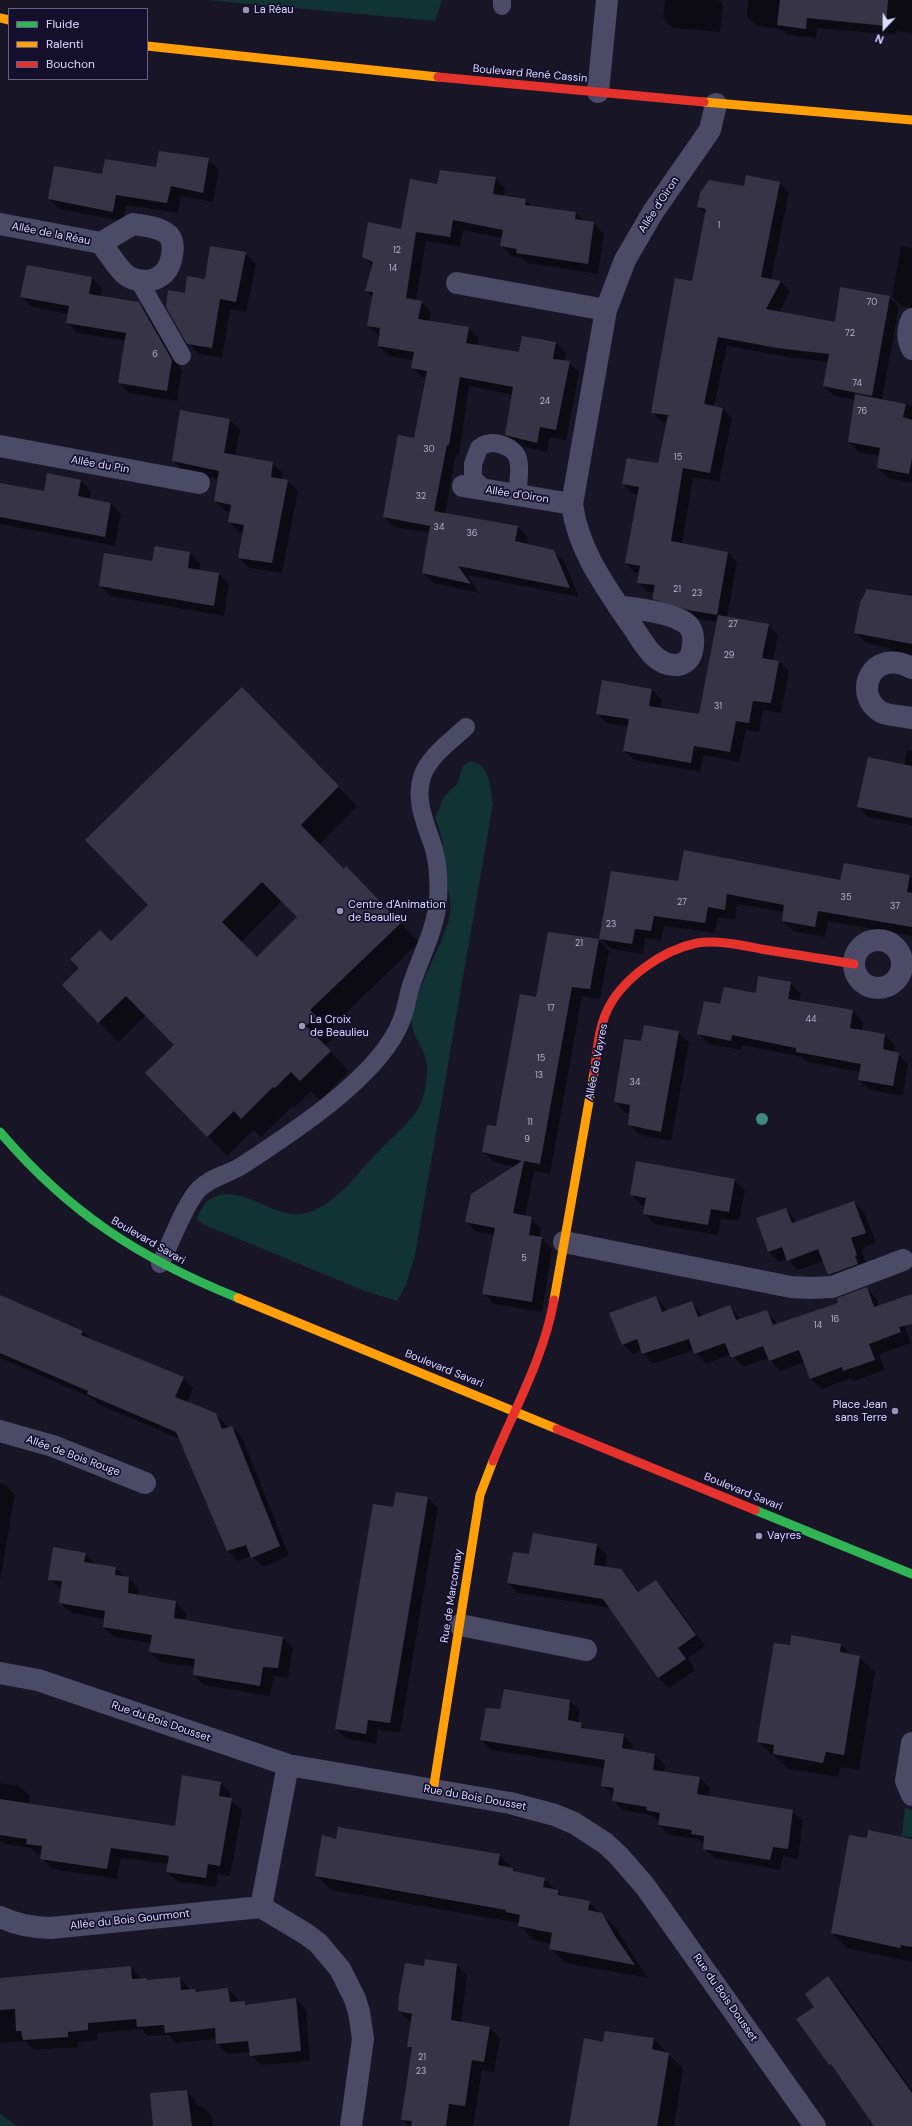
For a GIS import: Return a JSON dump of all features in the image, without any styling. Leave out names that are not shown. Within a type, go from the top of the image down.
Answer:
[{"type":"street","points":[[598,92],[607,0]]},
{"type":"street","name":"Boulevard René Cassin","points":[[148,46],[716,104],[912,120]]},
{"type":"street","name":"Allée d'Oiron","points":[[618,606],[597,576],[585,551],[574,518],[572,504],[606,310],[625,260],[653,212],[710,130],[716,104]]},
{"type":"street","name":"Allée de la Réau","points":[[0,224],[101,243],[128,277],[149,281],[164,276],[171,264],[174,249],[170,237],[157,228],[133,224],[101,243]]},
{"type":"street","points":[[457,283],[606,310]]},
{"type":"street","points":[[912,319],[908,329],[908,339],[912,349]]},
{"type":"street","name":"Allée du Pin","points":[[0,446],[199,483]]},
{"type":"street","name":"Allée d'Oiron","points":[[462,486],[572,504]]},
{"type":"street","points":[[912,668],[896,662],[883,663],[874,670],[869,680],[867,689],[873,704],[882,712],[912,718]]},
{"type":"street","name":"Allée de Vayres","points":[[515,1411],[533,1371],[550,1323],[602,1026],[612,1001],[628,982],[644,967],[665,955],[698,943],[732,944],[854,964]]},
{"type":"street","name":"Boulevard Savari","points":[[0,1132],[26,1164],[56,1192],[94,1223],[160,1264],[191,1279],[912,1574]]},
{"type":"street","points":[[564,1242],[791,1287],[832,1287],[903,1260]]},
{"type":"street","name":"Rue de Marconnay","points":[[433,1791],[480,1495],[493,1460],[515,1411]]},
{"type":"street","name":"Allée de Bois Rouge","points":[[0,1431],[53,1446],[145,1483]]},
{"type":"street","points":[[460,1625],[586,1650]]},
{"type":"street","name":"Rue du Bois Dousset","points":[[0,1673],[38,1680],[288,1765],[510,1803],[548,1812],[574,1823],[605,1843],[618,1855],[645,1886],[815,2126]]},
{"type":"street","points":[[912,1743],[906,1781],[912,1794]]},
{"type":"street","points":[[288,1765],[261,1907],[318,1943],[340,1969],[355,1999],[362,2025],[362,2039],[351,2126]]},
{"type":"street","name":"Allée du Bois Gourmont","points":[[0,1917],[16,1924],[37,1928],[51,1928],[261,1907]]},
{"type":"lane","points":[[138,279],[182,356]]},
{"type":"lane","points":[[484,490],[473,478],[473,464],[479,448],[488,443],[494,442],[508,446],[516,452],[519,463],[518,495]]},
{"type":"lane","points":[[160,1264],[187,1208],[199,1190],[209,1181],[236,1169],[259,1154],[341,1095],[379,1056],[392,1038],[402,1019],[412,981],[437,908],[436,865],[434,850],[424,820],[420,797],[422,777],[430,763],[466,727]]},
{"type":"green space","points":[[207,0],[442,0],[435,21]]},
{"type":"green space","points":[[470,761],[482,766],[485,771],[490,783],[493,803],[415,1255],[406,1285],[397,1301],[365,1291],[205,1225],[196,1219],[207,1201],[220,1195],[233,1195],[246,1198],[285,1213],[299,1214],[313,1211],[332,1200],[341,1192],[379,1151],[405,1126],[418,1109],[425,1089],[427,1078],[427,1061],[413,1030],[412,1017],[415,1003],[441,941],[451,910],[446,877],[444,847],[435,818],[444,797],[457,784],[463,766]]},
{"type":"green space","points":[[905,1808],[912,1810],[912,1838],[902,1836]]},
{"type":"green space","points":[[0,2114],[17,2126],[0,2126]]},
{"type":"building","points":[[780,0],[888,0],[886,26],[807,18],[806,29],[777,25]]},
{"type":"building","points":[[159,151],[209,158],[203,193],[171,186],[167,203],[116,195],[113,212],[48,199],[54,166],[102,174],[105,159],[156,167]]},
{"type":"building","points":[[440,170],[496,177],[493,194],[526,199],[525,205],[576,212],[575,219],[594,222],[588,264],[516,253],[517,249],[500,246],[503,230],[453,220],[450,237],[416,232],[406,298],[422,301],[418,319],[469,327],[466,343],[519,352],[522,336],[556,342],[553,359],[570,361],[556,430],[540,427],[537,443],[505,435],[513,387],[460,377],[449,445],[447,445],[434,511],[518,526],[515,541],[554,550],[570,588],[458,566],[471,584],[422,573],[430,526],[383,517],[398,435],[414,438],[427,371],[411,368],[414,352],[378,346],[380,328],[367,326],[373,292],[365,291],[373,262],[362,257],[368,222],[401,229],[410,179],[437,184]]},
{"type":"building","points":[[746,175],[780,182],[761,277],[781,281],[766,309],[835,322],[840,287],[890,296],[872,396],[823,386],[829,354],[777,348],[718,337],[704,404],[723,408],[710,473],[683,468],[671,541],[728,552],[717,615],[688,610],[652,599],[655,585],[637,583],[640,566],[625,563],[639,487],[622,484],[627,458],[658,463],[668,415],[651,413],[675,278],[692,281],[706,209],[697,207],[700,193],[709,180],[744,186]]},
{"type":"building","points":[[210,246],[246,252],[236,302],[220,299],[212,348],[187,344],[166,307],[168,290],[185,293],[187,276],[205,279]]},
{"type":"building","points":[[27,265],[92,277],[89,294],[139,302],[172,360],[167,391],[118,383],[126,333],[66,323],[69,306],[20,297]]},
{"type":"building","points":[[855,394],[906,404],[903,417],[912,420],[912,458],[909,474],[877,468],[880,448],[848,442]]},
{"type":"building","points":[[180,410],[230,419],[224,453],[273,462],[271,477],[288,480],[272,563],[238,558],[244,525],[228,522],[231,505],[214,501],[219,471],[172,461]]},
{"type":"building","points":[[47,473],[81,480],[78,496],[111,503],[105,537],[0,517],[0,483],[44,491]]},
{"type":"building","points":[[155,546],[190,552],[188,568],[219,573],[214,606],[99,586],[104,553],[152,561]]},
{"type":"building","points":[[867,589],[912,596],[912,644],[854,633],[860,603]]},
{"type":"building","points":[[718,615],[769,624],[762,658],[779,661],[771,703],[753,701],[749,723],[736,721],[730,752],[694,746],[691,763],[623,751],[629,719],[596,714],[602,680],[652,689],[649,706],[699,714]]},
{"type":"building","name":"Centre d'Animation de Beaulieu","points":[[242,687],[339,786],[301,825],[344,869],[346,866],[401,923],[310,1010],[316,1016],[306,1026],[331,1051],[300,1081],[291,1072],[275,1088],[273,1087],[241,1119],[234,1111],[207,1137],[145,1073],[174,1045],[126,996],[98,1023],[62,985],[79,968],[70,959],[100,930],[111,941],[148,905],[85,840]],"holes":[[[262,882],[297,917],[257,957],[222,922]]]},
{"type":"building","points":[[868,757],[912,766],[912,818],[857,807]]},
{"type":"building","points":[[684,850],[840,880],[844,863],[910,875],[907,892],[912,893],[912,927],[818,911],[815,927],[782,921],[784,905],[727,894],[725,910],[708,907],[705,923],[654,916],[651,931],[635,929],[632,944],[599,939],[611,871],[678,881]]},
{"type":"building","points":[[548,932],[599,939],[590,989],[572,987],[540,1164],[524,1161],[513,1213],[532,1217],[529,1235],[542,1237],[532,1302],[482,1294],[495,1228],[465,1222],[471,1194],[522,1161],[482,1152],[487,1125],[496,1126],[520,994],[536,997]]},
{"type":"building","points":[[758,976],[791,982],[788,999],[853,1010],[850,1028],[885,1034],[883,1049],[899,1053],[893,1086],[858,1080],[861,1064],[796,1052],[796,1048],[732,1035],[731,1041],[697,1034],[704,1001],[720,1004],[724,987],[756,993]]},
{"type":"building","points":[[644,1025],[679,1031],[661,1132],[628,1125],[630,1105],[614,1102],[624,1039],[641,1041]]},
{"type":"building","points":[[636,1161],[735,1179],[729,1212],[711,1209],[708,1225],[643,1214],[646,1198],[630,1195]]},
{"type":"building","points":[[854,1201],[866,1233],[851,1238],[857,1255],[855,1256],[858,1264],[828,1275],[818,1249],[787,1261],[782,1247],[768,1252],[756,1218],[786,1208],[792,1223]]},
{"type":"building","points":[[867,1287],[874,1307],[912,1294],[912,1324],[899,1327],[901,1332],[869,1344],[875,1360],[843,1371],[842,1367],[810,1379],[799,1350],[769,1361],[763,1346],[731,1358],[725,1343],[694,1354],[689,1339],[642,1354],[637,1339],[622,1345],[609,1313],[656,1296],[662,1312],[692,1301],[698,1317],[730,1305],[736,1320],[767,1310],[773,1325],[838,1303],[837,1298]]},
{"type":"building","points":[[0,1295],[83,1331],[81,1335],[184,1377],[175,1397],[216,1413],[222,1429],[232,1426],[280,1546],[251,1558],[246,1545],[227,1551],[176,1432],[87,1394],[88,1391],[0,1353]]},
{"type":"building","points":[[396,1492],[428,1497],[390,1723],[368,1720],[366,1734],[335,1729],[373,1504],[393,1507]]},
{"type":"building","points":[[533,1533],[597,1544],[594,1565],[621,1569],[638,1592],[656,1580],[696,1635],[678,1648],[686,1659],[658,1678],[603,1599],[507,1583],[513,1552],[529,1554]]},
{"type":"building","points":[[53,1547],[86,1553],[84,1562],[116,1567],[115,1575],[129,1577],[128,1593],[176,1601],[174,1618],[283,1637],[278,1668],[263,1667],[260,1686],[193,1675],[195,1659],[149,1652],[152,1635],[103,1627],[105,1611],[59,1603],[62,1581],[48,1580]]},
{"type":"building","points":[[791,1635],[841,1644],[840,1652],[860,1656],[844,1755],[826,1752],[823,1763],[773,1754],[774,1745],[757,1742],[774,1643],[790,1645]]},
{"type":"building","points":[[504,1689],[570,1700],[568,1720],[582,1723],[581,1728],[624,1734],[622,1748],[655,1754],[653,1770],[700,1777],[697,1794],[793,1810],[788,1849],[773,1847],[770,1860],[703,1849],[704,1836],[691,1834],[692,1830],[658,1825],[660,1813],[646,1810],[647,1807],[612,1801],[614,1788],[601,1786],[605,1760],[480,1740],[486,1708],[500,1709]]},
{"type":"building","points":[[182,1775],[221,1782],[219,1796],[232,1798],[220,1866],[208,1864],[206,1878],[166,1872],[169,1856],[111,1848],[107,1869],[40,1859],[42,1846],[26,1844],[27,1839],[0,1835],[0,1799],[175,1826]]},
{"type":"building","points":[[338,1827],[500,1854],[498,1865],[513,1868],[513,1871],[545,1878],[543,1887],[558,1890],[558,1895],[590,1901],[588,1910],[602,1913],[615,1936],[635,1965],[549,1949],[552,1933],[518,1926],[520,1915],[506,1912],[506,1910],[315,1876],[322,1835],[336,1839]]},
{"type":"building","points":[[868,1830],[912,1839],[912,1947],[901,1945],[900,1948],[831,1933],[849,1835],[867,1838]]},
{"type":"building","points":[[425,1959],[457,1964],[451,2020],[490,2027],[484,2062],[472,2060],[465,2106],[449,2104],[446,2126],[411,2126],[412,2121],[401,2120],[412,2047],[407,2047],[412,2014],[398,2011],[399,1996],[405,1963],[424,1966]]},
{"type":"building","points":[[131,1966],[132,1979],[147,1978],[147,1980],[180,1977],[181,1990],[195,1989],[196,1992],[228,1988],[230,2002],[245,2001],[245,2005],[296,1998],[301,2051],[250,2056],[248,2041],[216,2044],[215,2028],[165,2033],[164,2025],[137,2027],[136,2019],[88,2023],[88,2030],[68,2032],[68,2037],[23,2040],[21,2031],[16,2031],[15,2009],[0,2010],[0,1978]]},
{"type":"building","points":[[828,1976],[912,2093],[912,2126],[874,2126],[831,2064],[829,2065],[796,2019],[814,2007],[805,1994]]},
{"type":"building","points":[[605,2031],[654,2038],[652,2049],[669,2053],[657,2126],[569,2126],[584,2038],[603,2042]]},
{"type":"building","points":[[187,2090],[192,2126],[153,2126],[150,2093]]},
{"type":"traffic: fast","points":[[0,1132],[26,1161],[52,1186],[80,1210],[108,1230],[137,1249],[169,1267],[238,1298]]},
{"type":"traffic: fast","points":[[755,1510],[912,1574]]},
{"type":"traffic: slow","points":[[0,18],[8,20]]},
{"type":"traffic: slow","points":[[148,46],[438,77]]},
{"type":"traffic: slow","points":[[704,102],[912,120]]},
{"type":"traffic: slow","points":[[554,1300],[594,1073]]},
{"type":"traffic: slow","points":[[238,1298],[557,1429]]},
{"type":"traffic: slow","points":[[433,1791],[480,1495],[493,1461]]},
{"type":"traffic: jam","points":[[438,77],[704,102]]},
{"type":"traffic: jam","points":[[594,1073],[601,1027],[612,1001],[632,978],[644,968],[670,952],[697,943],[721,943],[854,964]]},
{"type":"traffic: jam","points":[[493,1461],[536,1362],[554,1300]]},
{"type":"traffic: jam","points":[[557,1429],[755,1510]]},
{"type":"place","name":"La Réau","points":[[246,10]]},
{"type":"place","name":"Centre d'Animation de Beaulieu","points":[[340,911]]},
{"type":"place","name":"La Croix de Beaulieu","points":[[302,1026]]},
{"type":"place","name":"Place Jean sans Terre","points":[[895,1411]]},
{"type":"place","name":"Vayres","points":[[759,1536]]}]
